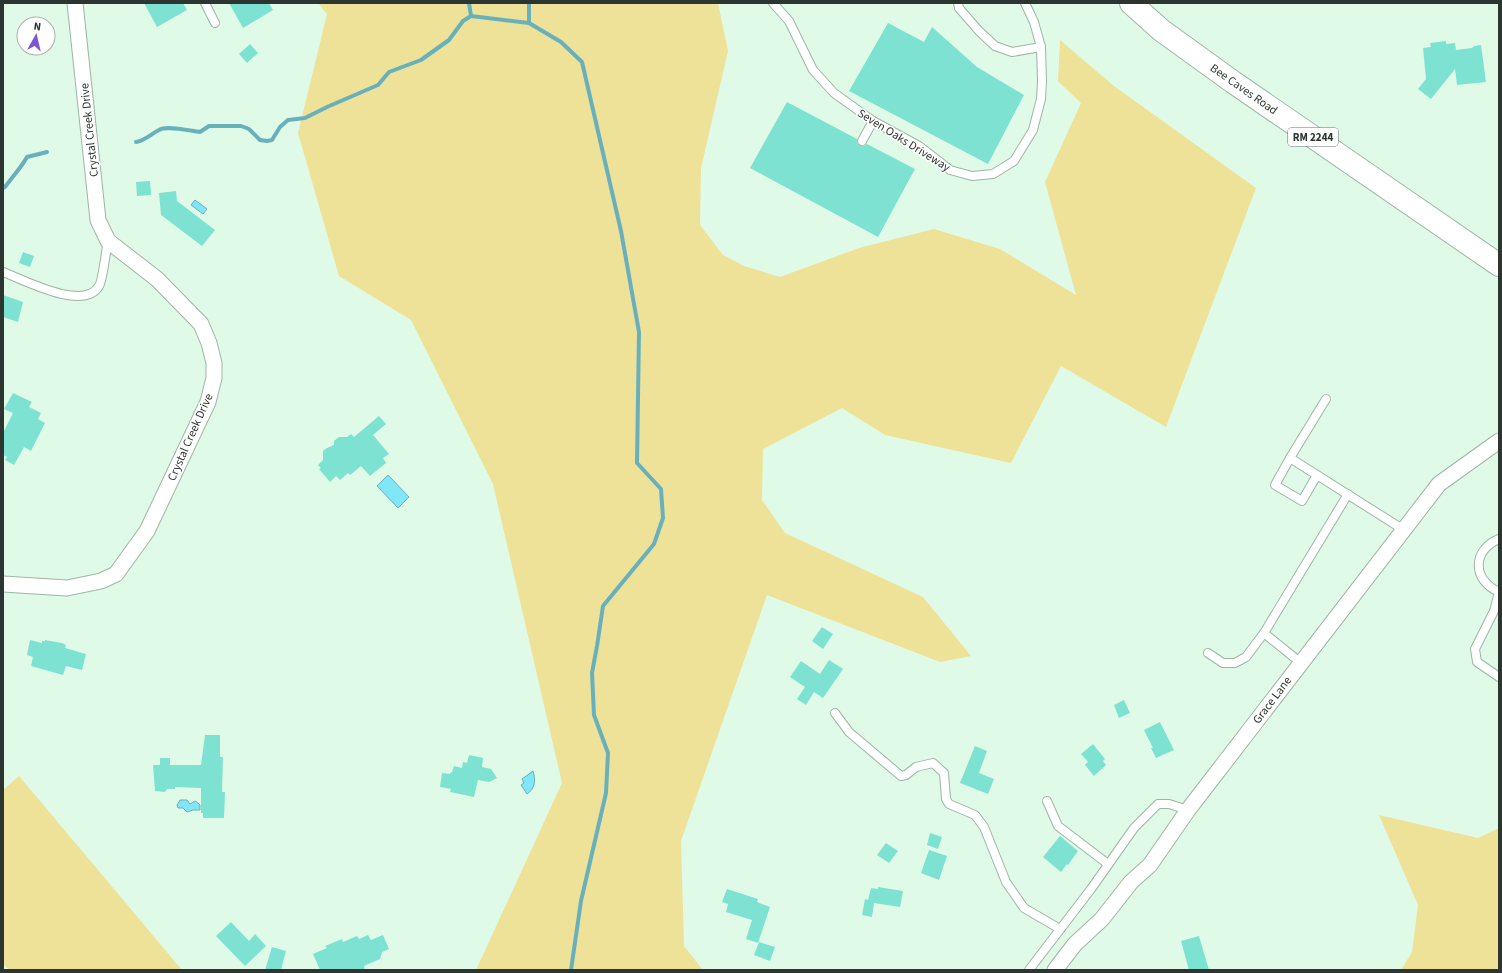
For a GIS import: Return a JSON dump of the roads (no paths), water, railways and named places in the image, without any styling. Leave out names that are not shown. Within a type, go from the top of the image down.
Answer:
[{"type":"main road","name":"Bee Caves Road","points":[[1131,3],[1161,30],[1233,82],[1499,265]]},
{"type":"street","name":"Crystal Creek Drive","points":[[3,584],[67,588],[101,581],[116,574],[147,531],[208,402],[214,378],[214,363],[209,343],[201,324],[157,279],[108,241],[98,220],[75,3]]},
{"type":"street","name":"Grace Lane","points":[[1055,970],[1075,944],[1106,914],[1131,882],[1150,865],[1188,810],[1438,484],[1499,441]]},
{"type":"lane","points":[[205,3],[216,22]]},
{"type":"lane","name":"Seven Oaks Driveway","points":[[773,3],[789,20],[812,70],[834,93],[874,121],[919,146],[950,170],[972,176],[993,174],[1014,161],[1033,130],[1041,99],[1041,47],[1034,22],[1025,3]]},
{"type":"lane","points":[[958,3],[959,8],[978,31],[995,46],[1012,52],[1041,47]]},
{"type":"lane","points":[[862,141],[874,121]]},
{"type":"lane","points":[[3,272],[61,294],[79,297],[92,294],[100,286],[108,241]]},
{"type":"lane","points":[[1317,475],[1302,501],[1275,484],[1326,399]]},
{"type":"lane","points":[[1290,458],[1404,530]]},
{"type":"lane","points":[[1208,653],[1223,663],[1235,663],[1246,657],[1264,633],[1348,494]]},
{"type":"lane","points":[[1499,539],[1491,542],[1484,549],[1478,566],[1480,574],[1485,582],[1491,588],[1499,592],[1494,611],[1475,649],[1477,662],[1499,677]]},
{"type":"lane","points":[[1264,633],[1301,662]]},
{"type":"lane","points":[[835,713],[849,732],[901,776],[906,775],[916,767],[933,763],[944,773],[946,799],[949,804],[975,815],[984,827],[1006,882],[1024,908],[1060,929]]},
{"type":"lane","points":[[1047,801],[1058,826],[1108,864]]},
{"type":"lane","points":[[1029,970],[1134,828],[1158,804],[1169,804],[1188,810]]},
{"type":"water","points":[[195,200],[207,209],[203,214],[191,205]]},
{"type":"water","points":[[388,475],[409,497],[398,508],[377,486]]},
{"type":"water","points":[[533,771],[534,784],[532,790],[527,794],[521,785],[524,783],[522,779]]},
{"type":"water","points":[[180,800],[187,800],[190,804],[195,801],[200,805],[200,810],[187,812],[183,808],[178,808],[177,805]]},
{"type":"waterway","points":[[469,3],[471,16]]},
{"type":"waterway","points":[[529,3],[529,23],[561,42],[582,62],[621,231],[639,332],[637,463],[661,489],[663,518],[654,544],[603,606],[592,673],[594,715],[608,753],[606,793],[581,901],[571,970]]},
{"type":"waterway","points":[[136,142],[167,128],[200,132],[209,126],[241,126],[249,129],[260,140],[272,140],[280,127],[288,120],[305,118],[378,85],[389,72],[421,60],[449,40],[463,21],[471,16],[529,23]]},
{"type":"waterway","points":[[3,188],[27,157],[47,152]]}]
